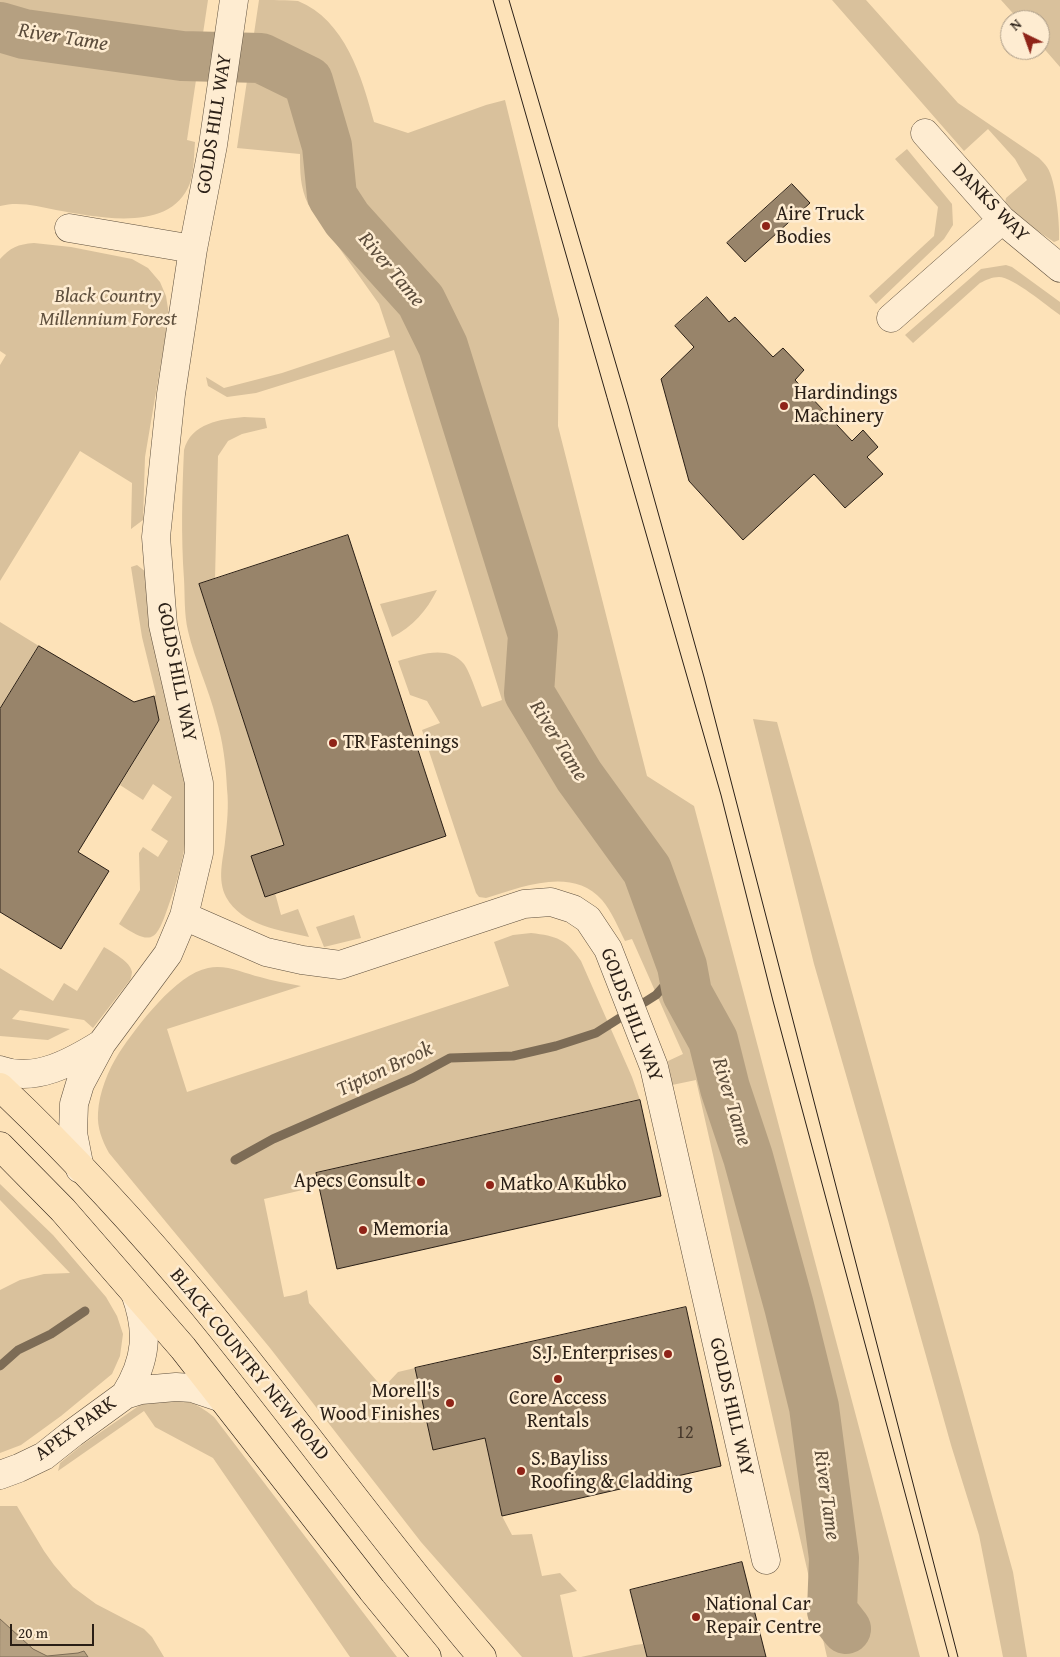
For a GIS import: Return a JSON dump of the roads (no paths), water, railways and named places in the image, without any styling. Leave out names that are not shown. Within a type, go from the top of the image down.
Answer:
[{"type":"highway","name":"BLACK COUNTRY NEW ROAD","points":[[0,1087],[121,1211],[202,1304],[424,1589],[482,1657]]},
{"type":"highway","name":"BLACK COUNTRY NEW ROAD","points":[[0,1146],[63,1210],[183,1348],[372,1590],[427,1657]]},
{"type":"street","name":"GOLDS HILL WAY","points":[[80,1169],[73,1133],[74,1104],[80,1084],[102,1043],[168,954],[184,916],[199,853],[199,783],[163,625],[156,537],[171,394],[193,249],[213,145],[234,0]]},
{"type":"street","name":"DANKS WAY","points":[[924,133],[1002,220],[1060,268]]},
{"type":"street","points":[[891,318],[1002,220]]},
{"type":"street","points":[[68,228],[193,249]]},
{"type":"street","name":"GOLDS HILL WAY","points":[[184,916],[266,952],[302,960],[340,965],[524,904],[551,902],[573,909],[588,919],[608,949],[654,1067],[766,1560]]},
{"type":"street","name":"GOLDS HILL WAY","points":[[0,1070],[22,1074],[46,1071],[72,1062],[102,1043]]},
{"type":"street","name":"APEX PARK","points":[[125,1395],[134,1380],[144,1344],[142,1313],[135,1292]]},
{"type":"street","name":"APEX PARK","points":[[0,1475],[44,1456],[125,1395],[142,1390],[176,1387],[192,1388],[222,1398]]},
{"type":"waterway","name":"River Tame","points":[[0,27],[24,34],[182,56],[261,58],[308,81],[327,146],[332,196],[347,219],[421,301],[443,346],[533,635],[529,693],[579,776],[647,870],[682,966],[687,993],[713,1040],[725,1088],[748,1157],[789,1306],[814,1407],[834,1558],[832,1611],[846,1629]]},
{"type":"waterway","name":"Tipton Brook","points":[[235,1160],[273,1139],[413,1078],[450,1058],[513,1056],[556,1046],[596,1033],[656,995],[682,966]]},
{"type":"waterway","name":"Tipton Brook","points":[[0,1366],[18,1350],[51,1334],[85,1311]]},
{"type":"tram line","points":[[493,0],[721,795],[773,1001],[949,1657]]},
{"type":"tram line","points":[[509,0],[628,405],[704,677],[958,1657]]},
{"type":"place","name":"Aire Truck Bodies","points":[[766,226]]},
{"type":"place","name":"Hardindings Machinery","points":[[784,406]]},
{"type":"place","name":"TR Fastenings","points":[[333,743]]},
{"type":"place","name":"Apecs Consult","points":[[421,1182]]},
{"type":"place","name":"Matko A Kubko","points":[[490,1185]]},
{"type":"place","name":"Memoria","points":[[363,1230]]},
{"type":"place","name":"S.J. Enterprises","points":[[668,1354]]},
{"type":"place","name":"Core Access Rentals","points":[[558,1379]]},
{"type":"place","name":"Morell's Wood Finishes","points":[[450,1403]]},
{"type":"place","name":"S. Bayliss Roofing & Cladding","points":[[521,1471]]},
{"type":"place","name":"National Car Repair Centre","points":[[696,1617]]},
{"type":"park label","name":"Black Country Millennium Forest","points":[[108,308]]}]
